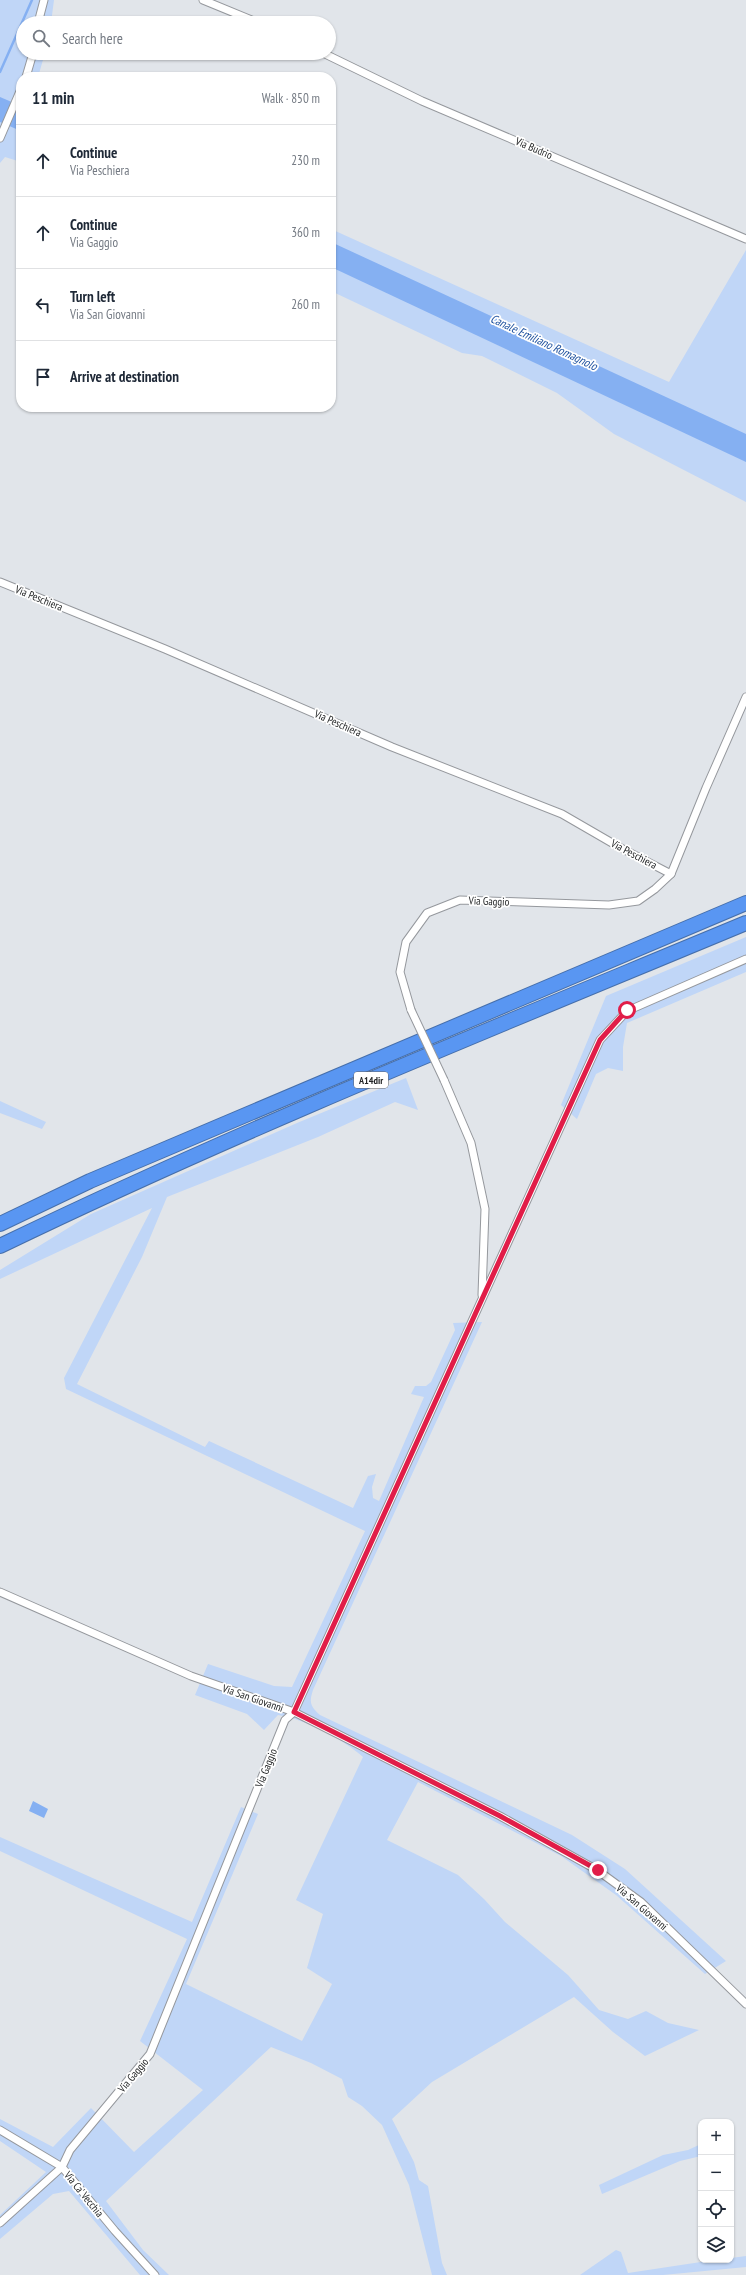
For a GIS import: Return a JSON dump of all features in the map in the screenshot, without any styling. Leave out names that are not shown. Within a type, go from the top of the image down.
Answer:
[{"type":"highway","name":"A14dir","points":[[0,1224],[90,1182],[746,903]]},
{"type":"highway","name":"A14dir","points":[[0,1246],[89,1203],[338,1093],[746,923]]},
{"type":"street","points":[[40,16],[44,0]]},
{"type":"street","points":[[203,0],[242,16]]},
{"type":"street","name":"Via Budrio","points":[[336,59],[422,101],[746,239]]},
{"type":"street","points":[[27,72],[31,60]]},
{"type":"street","points":[[0,138],[16,100]]},
{"type":"street","name":"Via Peschiera","points":[[0,582],[165,649],[392,747],[562,814],[619,847],[671,874]]},
{"type":"street","name":"Via Gaggio","points":[[482,1299],[485,1209],[471,1143],[444,1080],[411,1010],[400,972],[406,942],[426,913],[460,900],[609,905],[638,901],[655,889],[671,874],[706,788],[746,697]]},
{"type":"street","name":"Via Gaggio","points":[[0,2223],[62,2167],[70,2150],[150,2054],[285,1720],[294,1712],[600,1040],[627,1010],[746,959]]},
{"type":"street","name":"Via San Giovanni","points":[[0,1592],[191,1676],[294,1712],[430,1779],[598,1870],[641,1902],[746,2004]]},
{"type":"street","name":"Via Ca' Vecchia","points":[[0,2130],[62,2167],[115,2231],[155,2275]]},
{"type":"shaded area","points":[[0,0],[54,0],[52,16],[16,16],[16,60],[43,60],[39,72],[16,72],[16,160],[5,157],[0,163]]},
{"type":"shaded area","points":[[336,231],[669,382],[746,250],[746,502],[614,434],[557,393],[482,356],[462,353],[336,293]]},
{"type":"shaded area","points":[[746,937],[746,972],[627,1023],[623,1047],[623,1071],[608,1068],[596,1074],[577,1119],[561,1105],[606,996]]},
{"type":"shaded area","points":[[406,1078],[418,1110],[395,1102],[318,1137],[167,1197],[142,1257],[77,1384],[205,1447],[209,1441],[353,1508],[368,1476],[376,1474],[372,1487],[373,1498],[379,1501],[424,1397],[411,1394],[415,1386],[426,1386],[431,1382],[455,1330],[453,1323],[482,1322],[313,1690],[311,1704],[320,1715],[572,1835],[625,1869],[726,1961],[705,1974],[616,1895],[561,1856],[418,1782],[387,1840],[458,1875],[484,1899],[505,1922],[568,1975],[599,2010],[628,2019],[646,2011],[668,2023],[699,2030],[645,2056],[613,2032],[574,1997],[432,2082],[392,2119],[414,2162],[419,2180],[428,2186],[442,2263],[447,2275],[432,2275],[409,2185],[382,2125],[362,2106],[348,2097],[342,2079],[311,2063],[271,2047],[106,2201],[143,2250],[169,2275],[140,2275],[69,2191],[53,2194],[0,2239],[0,2215],[46,2172],[0,2141],[0,2119],[53,2147],[91,2108],[134,2152],[203,2090],[140,2041],[187,1939],[0,1851],[0,1837],[192,1922],[241,1807],[258,1814],[186,1984],[302,2041],[332,1984],[307,1968],[323,1914],[296,1900],[363,1757],[345,1743],[311,1725],[289,1717],[278,1715],[264,1730],[247,1714],[195,1695],[208,1664],[274,1686],[292,1687],[365,1531],[66,1389],[64,1378],[152,1208],[0,1279],[0,1270],[91,1214],[297,1123]]},
{"type":"shaded area","points":[[0,1101],[46,1122],[42,1129],[0,1113]]},
{"type":"shaded area","points":[[698,2145],[698,2157],[680,2161],[602,2194],[599,2185],[663,2155],[688,2150]]},
{"type":"shaded area","points":[[616,2250],[621,2252],[628,2273],[698,2262],[734,2263],[734,2258],[746,2256],[746,2267],[663,2275],[580,2275]]},
{"type":"water","points":[[0,97],[16,104],[16,129],[0,122]]},
{"type":"water","name":"Canale Emiliano Romagnolo","points":[[336,244],[746,434],[746,462],[336,269]]},
{"type":"water","points":[[33,1801],[48,1809],[44,1818],[29,1811]]},
{"type":"waterway","points":[[25,16],[32,0]]},
{"type":"waterway","points":[[0,72],[16,36]]},
{"type":"route","points":[[598,1870],[409,1768],[294,1712],[600,1040],[627,1010]]}]
